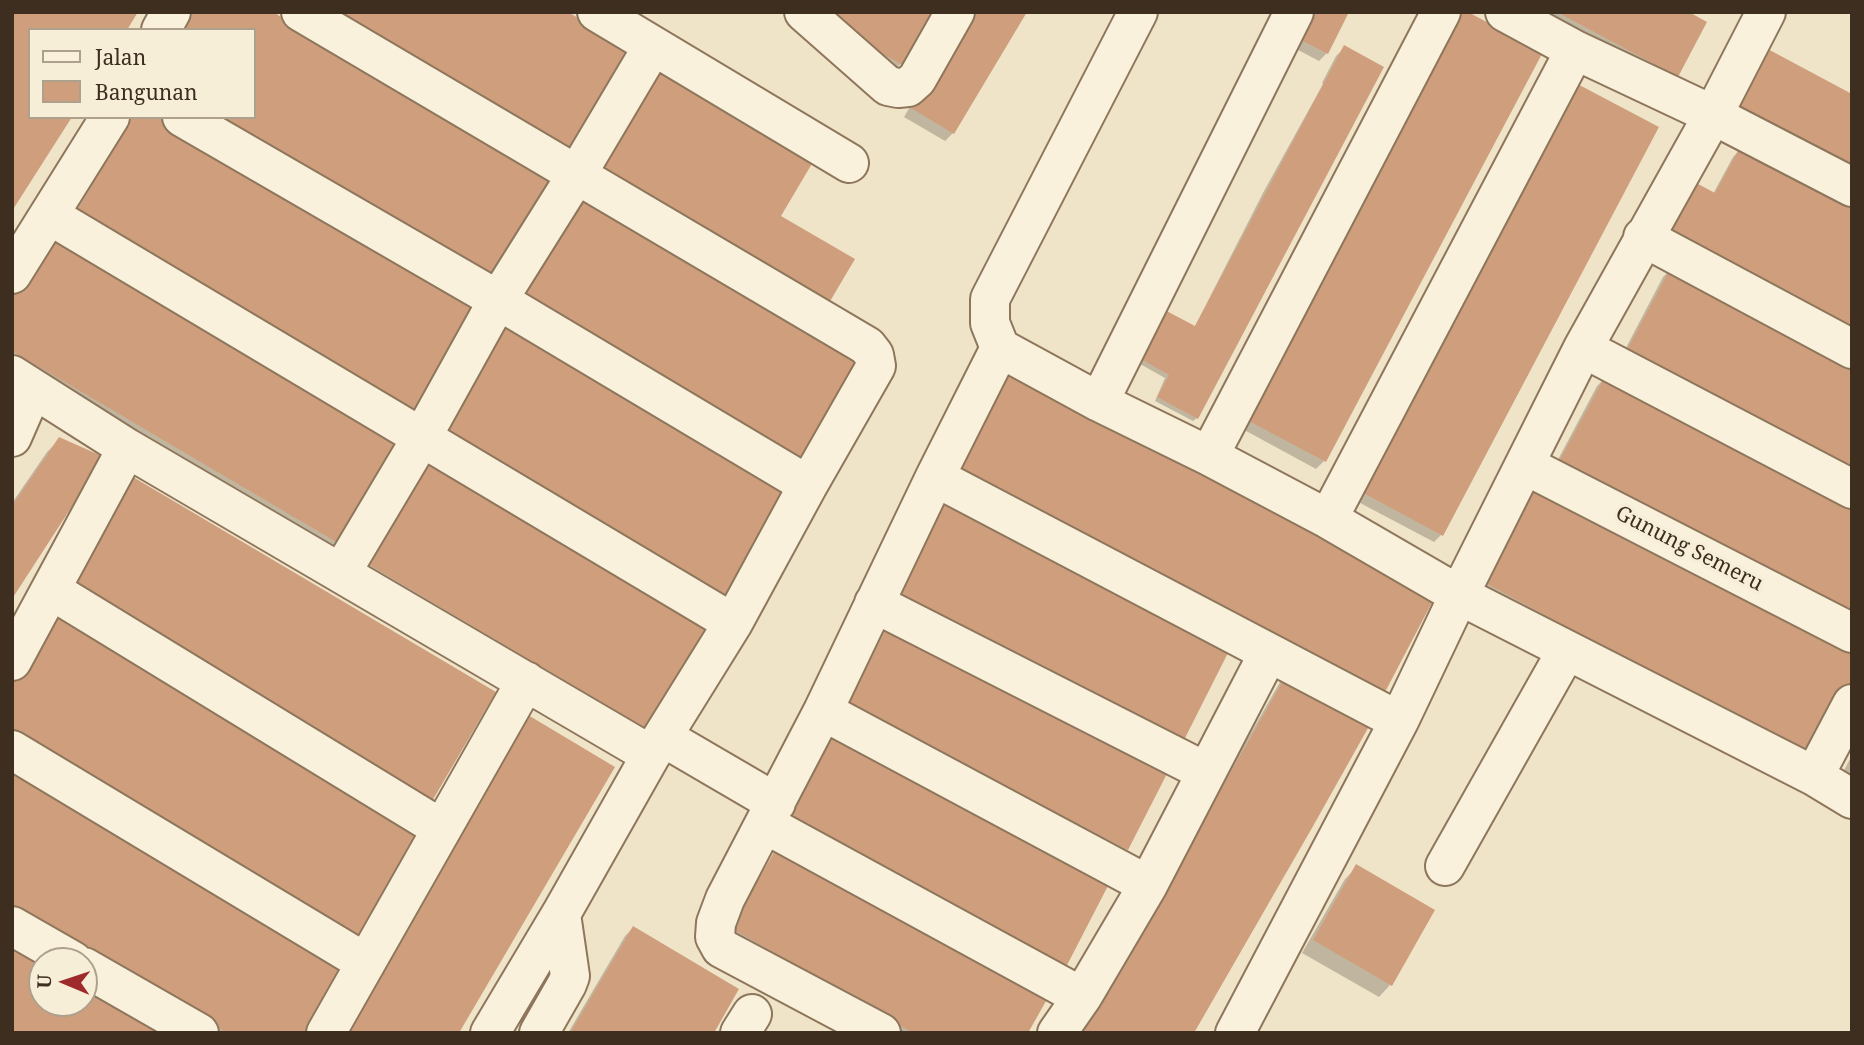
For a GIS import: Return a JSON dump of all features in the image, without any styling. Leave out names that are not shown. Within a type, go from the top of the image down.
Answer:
[{"type":"street","points":[[162,28],[171,12]]},
{"type":"street","points":[[301,12],[867,346],[874,355],[876,366],[808,485],[667,747],[490,1033]]},
{"type":"street","points":[[597,12],[849,163]]},
{"type":"street","points":[[810,14],[888,86],[898,88],[913,84],[955,12]]},
{"type":"street","points":[[1138,12],[990,299],[990,323],[1000,348],[1099,402],[1328,519],[1459,595],[1814,776],[1852,799]]},
{"type":"street","points":[[1099,402],[1294,12]]},
{"type":"street","points":[[1209,456],[1441,12]]},
{"type":"street","points":[[1504,12],[1852,187]]},
{"type":"street","points":[[1235,1033],[1399,721],[1583,348],[1713,115],[1766,12]]},
{"type":"street","points":[[341,573],[422,438],[498,300],[653,46]]},
{"type":"street","points":[[1328,519],[1575,50]]},
{"type":"street","points":[[12,274],[109,119]]},
{"type":"street","points":[[185,119],[498,300],[808,485]]},
{"type":"street","points":[[49,215],[733,623]]},
{"type":"street","points":[[1643,237],[1852,349]]},
{"type":"street","points":[[880,1033],[721,948],[716,943],[716,923],[725,899],[824,711],[935,477],[1000,348]]},
{"type":"street","points":[[1583,348],[1852,489]]},
{"type":"street","points":[[12,437],[22,382],[127,448],[526,681],[736,779],[771,814],[1082,997]]},
{"type":"street","points":[[12,661],[127,448]]},
{"type":"street","name":"Gunung Semeru","points":[[1525,465],[1852,633]]},
{"type":"street","points":[[935,477],[1399,721]]},
{"type":"street","points":[[51,590],[442,829]]},
{"type":"street","points":[[874,603],[1206,772]]},
{"type":"street","points":[[1445,866],[1567,650]]},
{"type":"street","points":[[1057,1033],[1082,997],[1148,885],[1268,654]]},
{"type":"street","points":[[326,1033],[526,681]]},
{"type":"street","points":[[1814,776],[1852,704]]},
{"type":"street","points":[[824,711],[1148,885]]},
{"type":"street","points":[[12,750],[366,964]]},
{"type":"street","points":[[538,1033],[567,984],[570,963],[562,919]]},
{"type":"street","points":[[12,926],[49,947]]},
{"type":"street","points":[[98,975],[199,1033]]},
{"type":"building","points":[[12,12],[138,12],[128,28],[28,28],[28,119],[71,119],[12,211]]},
{"type":"building","points":[[194,12],[273,12],[559,182],[498,287],[215,119],[256,119],[256,28],[184,28]]},
{"type":"building","points":[[325,12],[568,12],[633,50],[570,158]]},
{"type":"building","points":[[831,12],[932,12],[902,65],[826,21]]},
{"type":"building","points":[[968,12],[1027,12],[954,134],[911,108]]},
{"type":"building","points":[[1300,12],[1349,12],[1328,54],[1289,34]]},
{"type":"building","points":[[1459,12],[1468,12],[1543,52],[1326,462],[1243,418]]},
{"type":"building","points":[[1557,12],[1689,12],[1707,22],[1678,77]]},
{"type":"building","points":[[1344,45],[1384,67],[1198,419],[1157,397],[1169,375],[1136,356],[1161,308],[1195,326]]},
{"type":"building","points":[[1764,47],[1852,94],[1852,171],[1732,107]]},
{"type":"building","points":[[655,68],[813,162],[781,216],[855,259],[826,308],[595,171]]},
{"type":"building","points":[[1568,79],[1659,127],[1443,536],[1352,487]]},
{"type":"building","points":[[131,119],[161,119],[481,309],[417,417],[75,214]]},
{"type":"building","points":[[1740,147],[1852,207],[1852,336],[1656,231],[1685,177],[1715,193]]},
{"type":"building","points":[[582,193],[862,359],[798,468],[518,302]]},
{"type":"building","points":[[53,230],[406,439],[343,546],[12,351],[12,299]]},
{"type":"building","points":[[1671,267],[1852,364],[1852,477],[1624,355]]},
{"type":"building","points":[[507,326],[788,492],[723,603],[442,435]]},
{"type":"building","points":[[1009,371],[1437,593],[1384,694],[957,473]]},
{"type":"building","points":[[1605,376],[1852,509],[1852,618],[1559,461]]},
{"type":"building","points":[[59,437],[104,457],[12,599],[12,506]]},
{"type":"building","points":[[423,454],[711,624],[648,730],[361,560]]},
{"type":"building","points":[[128,474],[496,692],[428,808],[60,589]]},
{"type":"building","points":[[1530,482],[1852,654],[1852,692],[1815,761],[1478,579]]},
{"type":"building","points":[[938,492],[1232,645],[1181,746],[887,593]]},
{"type":"building","points":[[54,604],[435,830],[368,944],[12,733],[12,676]]},
{"type":"building","points":[[892,617],[1173,762],[1128,850],[847,705]]},
{"type":"building","points":[[1288,672],[1372,721],[1312,828],[1194,1033],[1081,1033]]},
{"type":"building","points":[[518,709],[615,767],[459,1033],[328,1033]]},
{"type":"building","points":[[828,733],[1111,880],[1064,971],[781,824]]},
{"type":"building","points":[[12,764],[355,968],[316,1033],[227,1033],[98,956],[98,947],[83,947],[12,905]]},
{"type":"building","points":[[782,838],[1050,994],[1028,1033],[913,1033],[731,928]]},
{"type":"building","points":[[1356,864],[1435,910],[1392,986],[1313,940]]},
{"type":"building","points":[[633,926],[739,989],[714,1033],[570,1033]]},
{"type":"building","points":[[12,936],[28,949],[28,1017],[98,1017],[98,987],[175,1033],[12,1033]]}]
